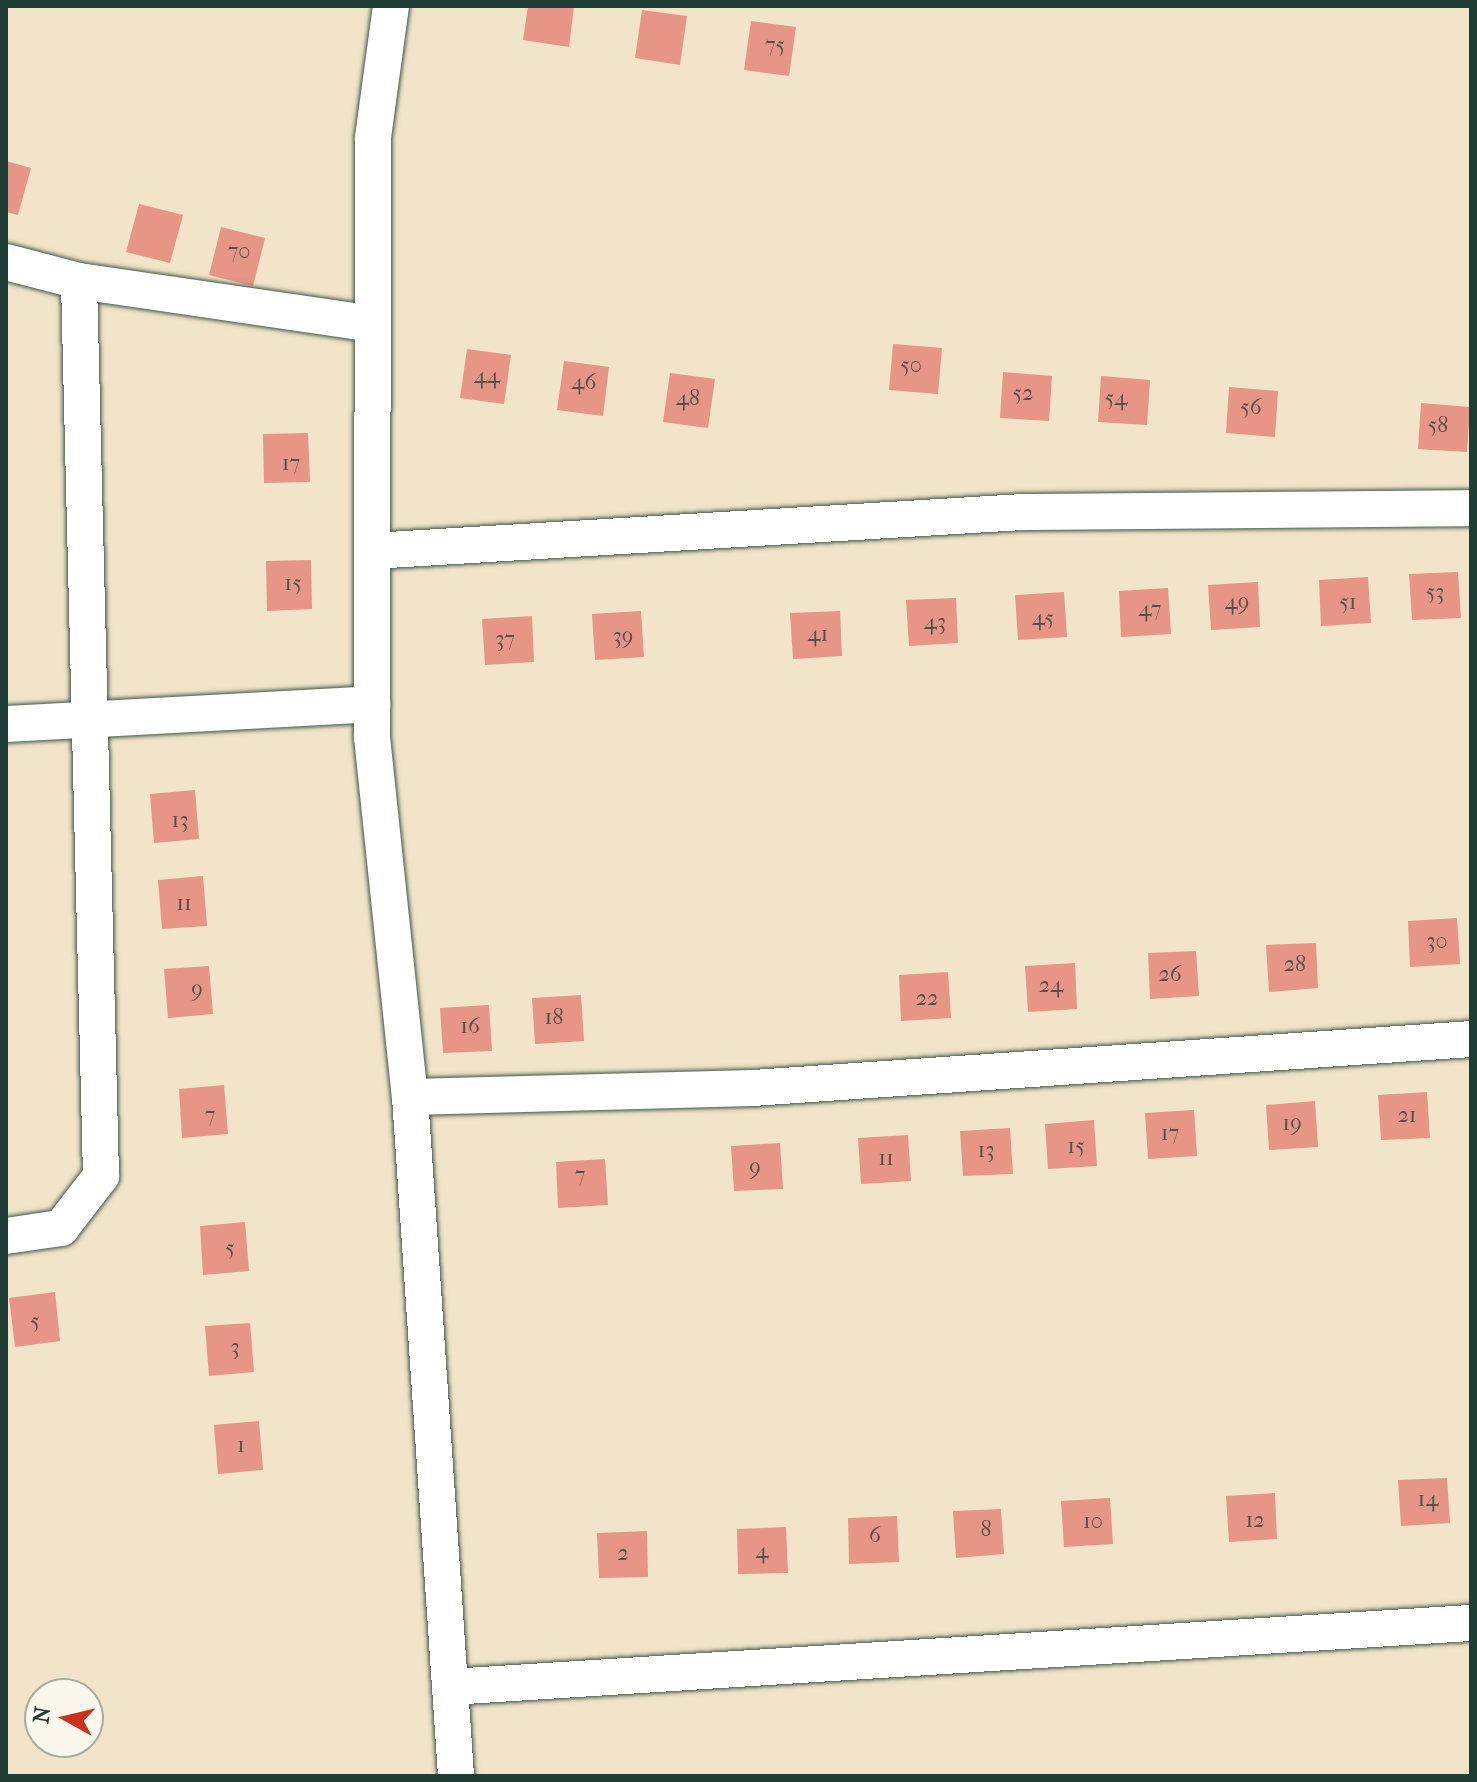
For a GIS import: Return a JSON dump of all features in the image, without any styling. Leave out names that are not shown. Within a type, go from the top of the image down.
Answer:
[{"type":"street","points":[[391,6],[373,138],[372,704],[410,1097],[456,1776]]},
{"type":"street","points":[[6,262],[79,281],[373,324]]},
{"type":"street","points":[[6,1236],[61,1228],[101,1176],[79,281]]},
{"type":"street","points":[[372,551],[1022,512],[1471,508]]},
{"type":"street","points":[[6,724],[372,704]]},
{"type":"street","points":[[410,1097],[753,1088],[1471,1039]]},
{"type":"street","points":[[450,1687],[1471,1623]]},
{"type":"building","points":[[528,6],[574,6],[569,47],[523,40]]},
{"type":"building","points":[[642,10],[687,16],[680,65],[635,58]]},
{"type":"building","points":[[751,21],[796,27],[789,76],[744,70]]},
{"type":"building","points":[[6,161],[31,168],[18,215],[6,212]]},
{"type":"building","points":[[139,204],[183,215],[170,263],[126,252]]},
{"type":"building","points":[[221,227],[265,238],[253,286],[209,275]]},
{"type":"building","points":[[893,344],[942,348],[938,394],[889,390]]},
{"type":"building","points":[[467,349],[511,355],[504,404],[460,398]]},
{"type":"building","points":[[564,361],[609,367],[603,416],[557,410]]},
{"type":"building","points":[[1003,372],[1052,376],[1049,421],[1000,418]]},
{"type":"building","points":[[670,373],[715,379],[708,428],[663,422]]},
{"type":"building","points":[[1101,376],[1150,380],[1147,425],[1098,422]]},
{"type":"building","points":[[1229,387],[1278,391],[1275,437],[1226,433]]},
{"type":"building","points":[[1421,403],[1470,407],[1467,452],[1418,449]]},
{"type":"building","points":[[308,433],[310,482],[264,483],[263,434]]},
{"type":"building","points":[[311,560],[312,609],[267,611],[266,561]]},
{"type":"building","points":[[1458,572],[1461,618],[1412,620],[1409,574]]},
{"type":"building","points":[[1368,577],[1371,623],[1321,626],[1319,580]]},
{"type":"building","points":[[1258,582],[1260,627],[1211,630],[1208,585]]},
{"type":"building","points":[[1168,588],[1171,634],[1121,637],[1119,591]]},
{"type":"building","points":[[1064,592],[1067,637],[1018,640],[1015,595]]},
{"type":"building","points":[[956,598],[958,643],[909,646],[906,600]]},
{"type":"building","points":[[641,611],[644,657],[595,660],[592,614]]},
{"type":"building","points":[[840,611],[842,656],[793,659],[790,613]]},
{"type":"building","points":[[532,616],[534,662],[485,665],[482,619]]},
{"type":"building","points":[[195,790],[199,839],[154,843],[150,794]]},
{"type":"building","points":[[203,876],[207,926],[162,929],[158,880]]},
{"type":"building","points":[[1457,918],[1460,964],[1410,967],[1408,921]]},
{"type":"building","points":[[1316,943],[1318,988],[1269,992],[1266,945]]},
{"type":"building","points":[[1196,951],[1199,996],[1150,999],[1148,953]]},
{"type":"building","points":[[1075,963],[1077,1009],[1028,1012],[1025,966]]},
{"type":"building","points":[[209,966],[213,1014],[168,1018],[164,969]]},
{"type":"building","points":[[948,972],[951,1018],[901,1021],[899,975]]},
{"type":"building","points":[[581,995],[584,1041],[535,1044],[532,998]]},
{"type":"building","points":[[489,1005],[492,1051],[443,1053],[440,1008]]},
{"type":"building","points":[[224,1085],[228,1134],[182,1138],[179,1089]]},
{"type":"building","points":[[1427,1092],[1430,1138],[1381,1140],[1378,1095]]},
{"type":"building","points":[[1315,1101],[1318,1147],[1269,1150],[1266,1105]]},
{"type":"building","points":[[1194,1110],[1197,1156],[1148,1159],[1145,1113]]},
{"type":"building","points":[[1094,1120],[1097,1166],[1048,1169],[1045,1124]]},
{"type":"building","points":[[1010,1128],[1013,1174],[963,1176],[960,1131]]},
{"type":"building","points":[[908,1135],[911,1181],[861,1184],[858,1138]]},
{"type":"building","points":[[780,1143],[783,1189],[734,1191],[731,1146]]},
{"type":"building","points":[[605,1159],[608,1205],[558,1208],[556,1162]]},
{"type":"building","points":[[245,1222],[249,1271],[203,1275],[200,1226]]},
{"type":"building","points":[[55,1292],[60,1341],[15,1347],[9,1298]]},
{"type":"building","points":[[250,1323],[254,1372],[209,1376],[205,1326]]},
{"type":"building","points":[[259,1421],[263,1470],[218,1474],[214,1425]]},
{"type":"building","points":[[1447,1478],[1450,1523],[1401,1526],[1398,1480]]},
{"type":"building","points":[[1275,1493],[1277,1539],[1229,1542],[1226,1496]]},
{"type":"building","points":[[1110,1498],[1113,1544],[1064,1547],[1061,1501]]},
{"type":"building","points":[[1001,1509],[1004,1554],[956,1558],[953,1511]]},
{"type":"building","points":[[897,1516],[899,1562],[849,1564],[848,1518]]},
{"type":"building","points":[[786,1527],[788,1573],[738,1574],[737,1529]]},
{"type":"building","points":[[647,1531],[648,1577],[599,1578],[597,1533]]}]
